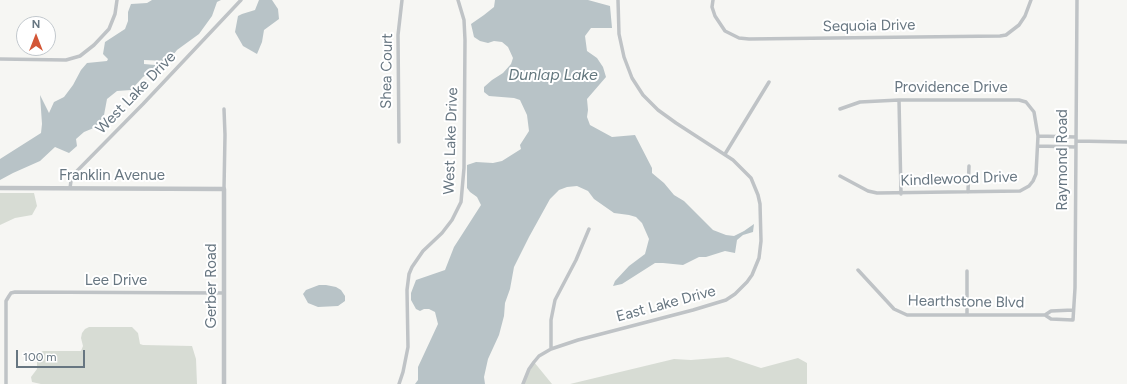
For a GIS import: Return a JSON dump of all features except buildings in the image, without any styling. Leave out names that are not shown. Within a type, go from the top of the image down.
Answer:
[{"type":"street","points":[[0,59],[66,60],[80,56],[94,45],[109,29],[115,14],[117,0]]},
{"type":"street","name":"West Lake Drive","points":[[70,188],[70,181],[73,175],[143,104],[241,0]]},
{"type":"street","name":"Shea Court","points":[[399,142],[398,35],[402,0]]},
{"type":"street","name":"West Lake Drive","points":[[399,384],[405,365],[408,347],[407,290],[409,274],[423,251],[452,220],[461,202],[464,168],[465,40],[464,20],[458,0]]},
{"type":"street","name":"East Lake Drive","points":[[523,384],[529,369],[534,362],[539,356],[551,349],[578,340],[720,303],[735,294],[752,275],[760,249],[760,204],[751,178],[726,154],[692,134],[658,110],[636,86],[627,69],[621,46],[618,0]]},
{"type":"street","name":"Sequoia Drive","points":[[713,0],[712,7],[715,16],[725,32],[738,38],[749,39],[1000,36],[1006,35],[1019,25],[1025,16],[1031,0]]},
{"type":"street","name":"Raymond Road","points":[[1045,315],[1051,319],[1073,320],[1075,288],[1077,0]]},
{"type":"street","points":[[726,154],[769,82]]},
{"type":"street","name":"Providence Drive","points":[[840,109],[860,102],[898,100],[999,99],[1026,102],[1034,112],[1038,136]]},
{"type":"street","points":[[898,100],[901,194]]},
{"type":"street","points":[[224,108],[224,189]]},
{"type":"street","points":[[1038,136],[1127,142]]},
{"type":"street","name":"Kindlewood Drive","points":[[840,176],[868,191],[877,193],[901,194],[1020,191],[1029,186],[1036,174],[1038,136]]},
{"type":"street","points":[[1038,146],[1076,147]]},
{"type":"street","points":[[968,192],[969,166]]},
{"type":"street","name":"Franklin Avenue","points":[[0,188],[224,189]]},
{"type":"street","name":"Gerber Road","points":[[224,189],[224,384]]},
{"type":"street","points":[[551,349],[551,320],[555,300],[576,260],[589,229]]},
{"type":"street","name":"Hearthstone Blvd","points":[[858,270],[894,310],[907,315],[1045,315]]},
{"type":"street","points":[[967,271],[967,315]]},
{"type":"street","name":"Lee Drive","points":[[6,384],[6,301],[9,296],[15,292],[224,293]]},
{"type":"street","points":[[1045,315],[1051,311],[1073,310]]},
{"type":"shaded area","points":[[0,193],[34,193],[37,206],[32,215],[15,218],[0,225]]},
{"type":"shaded area","points":[[89,327],[132,327],[138,333],[140,344],[143,345],[192,346],[196,359],[197,384],[41,384],[32,382],[31,377],[37,369],[37,354],[43,351],[81,351],[83,346],[81,338],[82,333]]},
{"type":"shaded area","points":[[728,357],[761,368],[798,358],[807,363],[807,384],[570,384],[674,359],[691,360]]},
{"type":"shaded area","points":[[534,362],[552,384],[523,384]]},
{"type":"water","points":[[152,0],[221,0],[217,2],[212,16],[199,34],[177,50],[170,59],[166,61],[144,60],[144,64],[155,65],[155,69],[143,77],[131,90],[117,91],[107,99],[104,115],[96,127],[84,132],[76,139],[77,146],[69,153],[55,147],[40,161],[0,180],[0,159],[41,133],[42,124],[40,95],[49,113],[54,102],[64,97],[87,63],[107,61],[108,59],[103,54],[105,42],[125,29],[131,4],[147,3]]},
{"type":"water","points":[[259,0],[272,0],[278,9],[279,19],[264,30],[262,42],[257,54],[243,46],[235,32],[238,16],[255,10]]},
{"type":"water","name":"Dunlap Lake","points":[[495,0],[588,0],[610,6],[612,28],[591,28],[585,36],[587,51],[597,58],[603,67],[606,77],[587,99],[587,117],[590,125],[612,137],[635,135],[652,168],[652,173],[664,183],[674,195],[684,201],[713,230],[726,235],[734,236],[754,224],[753,232],[743,235],[737,240],[735,253],[725,251],[706,257],[699,257],[683,265],[655,263],[622,284],[613,286],[615,281],[629,266],[645,254],[649,239],[642,223],[636,217],[614,213],[594,199],[588,191],[577,186],[559,190],[550,199],[514,267],[499,335],[488,359],[484,377],[485,384],[415,384],[418,380],[418,367],[438,324],[435,312],[429,309],[420,311],[416,309],[411,300],[411,293],[416,280],[445,270],[454,247],[481,205],[477,197],[467,188],[467,165],[476,162],[493,163],[502,161],[521,149],[520,145],[529,131],[527,115],[520,100],[514,98],[489,96],[484,92],[484,87],[503,73],[511,64],[513,58],[508,47],[502,42],[494,41],[488,43],[480,41],[474,37],[471,24],[494,7]]},
{"type":"water","points":[[319,285],[336,287],[341,290],[345,296],[345,301],[338,306],[318,307],[308,303],[303,294],[306,290]]}]
